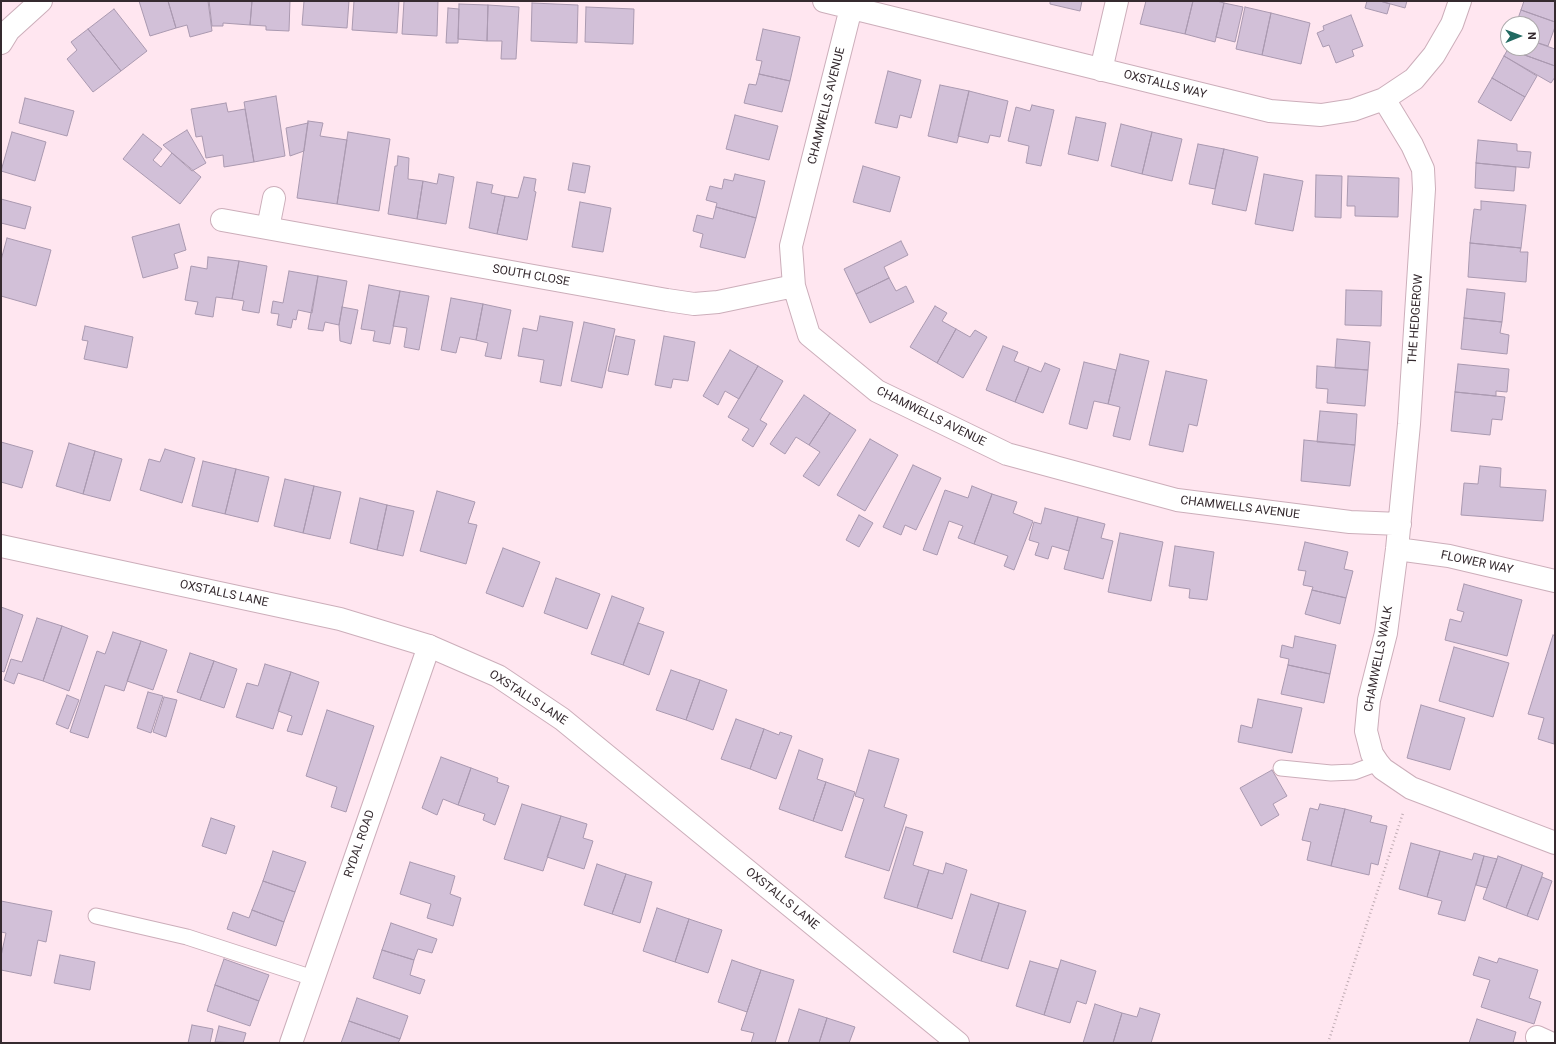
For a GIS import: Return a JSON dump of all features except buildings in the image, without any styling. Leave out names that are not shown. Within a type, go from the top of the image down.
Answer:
[{"type":"street","points":[[1,43],[9,30],[41,1]]},
{"type":"street","name":"OXSTALLS WAY","points":[[824,1],[1270,111],[1321,115],[1353,110],[1384,99],[1414,79],[1434,55],[1452,24],[1460,1]]},
{"type":"street","points":[[1101,70],[1117,1]]},
{"type":"street","name":"CHAMWELLS AVENUE","points":[[851,8],[791,246],[794,286],[809,335],[877,391],[1007,454],[1177,500],[1350,522],[1400,524]]},
{"type":"street","name":"THE HEDGEROW","points":[[1384,99],[1412,145],[1423,169],[1424,189],[1409,424],[1397,549]]},
{"type":"street","points":[[268,228],[274,198]]},
{"type":"street","name":"SOUTH CLOSE","points":[[222,220],[694,304],[718,302],[794,286]]},
{"type":"street","name":"OXSTALLS LANE","points":[[1,546],[340,619],[429,646],[498,676],[562,719],[958,1043]]},
{"type":"street","name":"FLOWER WAY","points":[[1397,549],[1449,556],[1555,581]]},
{"type":"street","name":"CHAMWELLS WALK","points":[[1397,549],[1386,633],[1369,700],[1366,731],[1372,754],[1383,769],[1411,788],[1555,843]]},
{"type":"street","name":"RYDAL ROAD","points":[[291,1043],[429,646]]},
{"type":"lane","points":[[1281,768],[1331,773],[1354,772],[1378,764]]},
{"type":"lane","points":[[96,916],[187,937],[313,978]]},
{"type":"path","points":[[1328,1043],[1411,788]]}]
